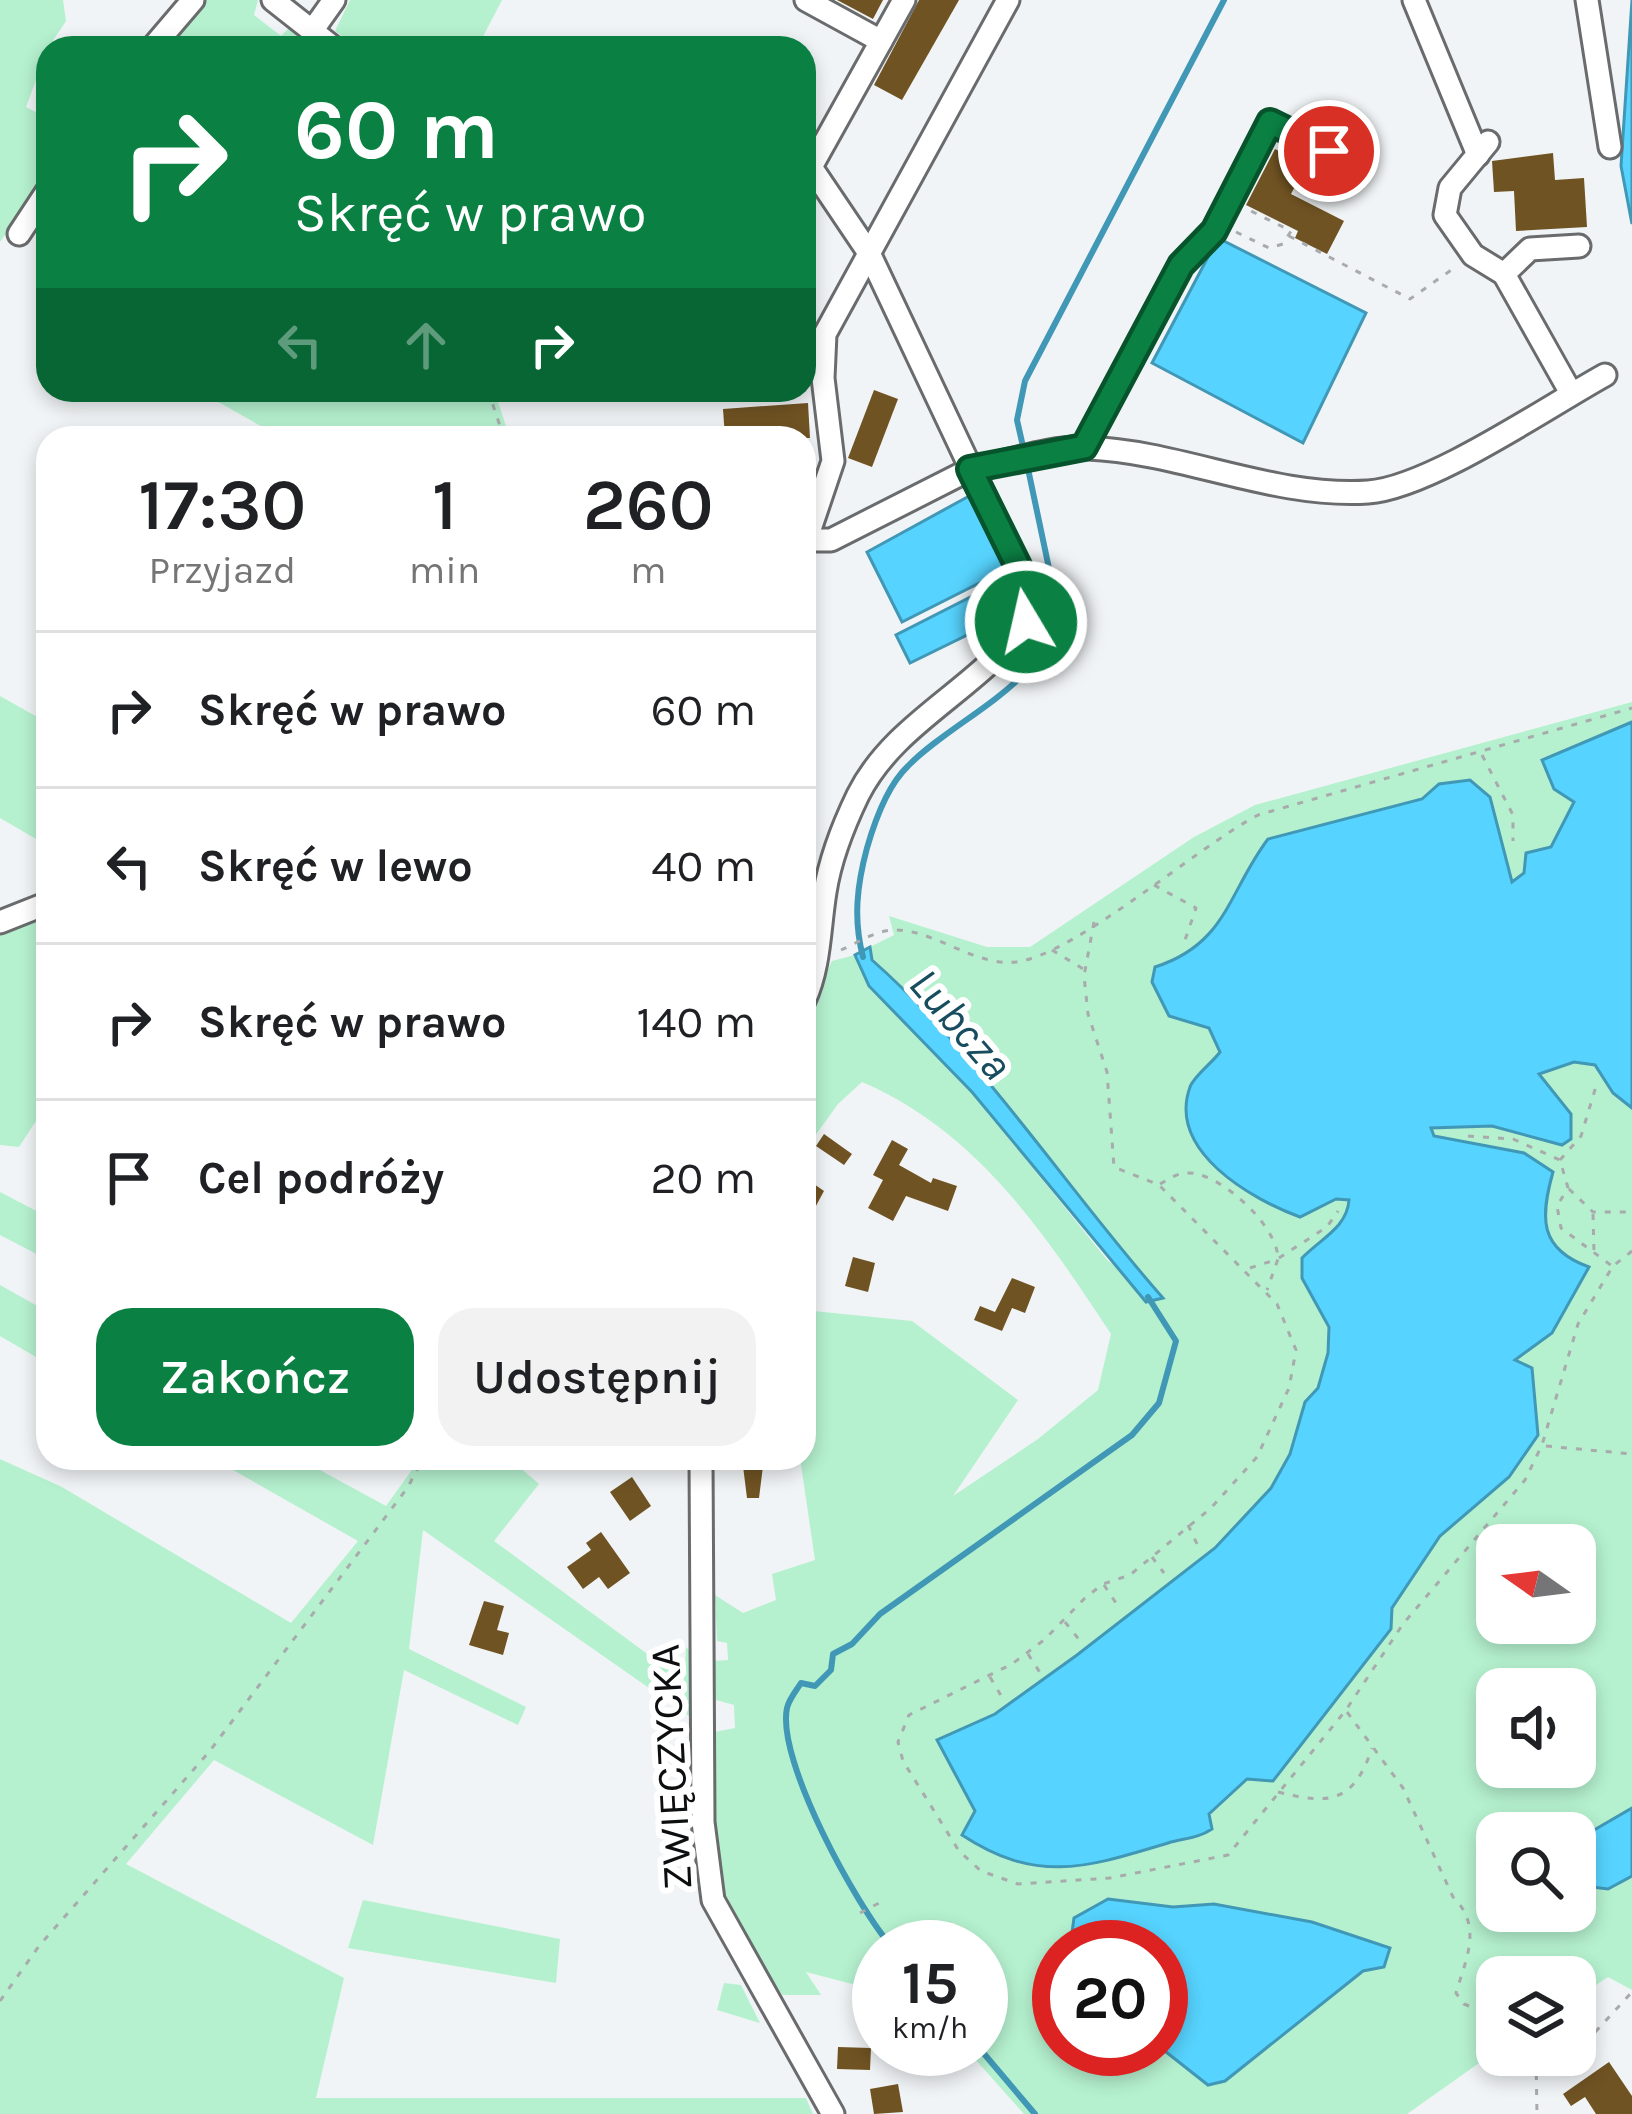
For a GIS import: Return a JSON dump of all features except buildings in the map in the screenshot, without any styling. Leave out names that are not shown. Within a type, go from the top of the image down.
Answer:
[{"type":"street","points":[[162,36],[193,0]]},
{"type":"street","points":[[273,0],[318,36]]},
{"type":"street","points":[[312,31],[334,0]]},
{"type":"street","points":[[806,0],[881,41]]},
{"type":"street","points":[[816,154],[904,0]]},
{"type":"street","points":[[816,331],[869,253],[1008,0]]},
{"type":"street","points":[[1414,0],[1483,148],[1450,188],[1445,215],[1473,255],[1504,274],[1571,393]]},
{"type":"street","points":[[1587,0],[1610,147]]},
{"type":"street","points":[[1084,447],[1181,265],[1218,223],[1270,122],[1359,166]]},
{"type":"street","points":[[816,182],[869,253],[1022,574],[1026,622],[987,669],[902,737],[858,795],[825,889],[816,963]]},
{"type":"street","points":[[19,234],[36,208]]},
{"type":"street","points":[[1504,274],[1530,249],[1579,247]]},
{"type":"street","points":[[816,542],[831,540],[970,469],[1084,447],[1174,458],[1302,488],[1371,492],[1415,480],[1605,375]]},
{"type":"street","points":[[816,387],[833,461],[816,513]]},
{"type":"street","points":[[0,922],[36,908]]},
{"type":"street","name":"ZWIĘCZYCKA","points":[[701,1470],[703,1822],[713,1900],[833,2114]]},
{"type":"path","points":[[1218,223],[1269,248],[1291,231],[1230,200]]},
{"type":"path","points":[[1288,236],[1410,298],[1473,255]]},
{"type":"path","points":[[846,947],[896,929],[1012,963],[1051,949],[1153,885],[1215,838],[1258,815],[1482,755],[1632,708]]},
{"type":"path","points":[[1482,755],[1513,815],[1513,841]]},
{"type":"path","points":[[1153,885],[1196,908],[1185,940]]},
{"type":"path","points":[[1094,922],[1085,970],[1088,1014],[1107,1072],[1114,1167],[1159,1185],[1246,1269],[1289,1322],[1296,1351],[1289,1388],[1257,1457],[1211,1508],[1187,1523],[1130,1575],[1103,1584],[1027,1653],[909,1714],[898,1742],[903,1761],[958,1851],[981,1870],[1018,1884],[1110,1877],[1228,1855],[1346,1711],[1403,1624],[1526,1480],[1542,1445],[1578,1324],[1613,1266],[1632,1251]]},
{"type":"path","points":[[1051,949],[1085,970]]},
{"type":"path","points":[[1560,1160],[1581,1136],[1597,1083]]},
{"type":"path","points":[[1468,1136],[1513,1139],[1560,1160],[1568,1188],[1593,1212],[1632,1212]]},
{"type":"path","points":[[1159,1185],[1183,1172],[1200,1174],[1256,1208],[1278,1241],[1278,1259],[1267,1292]]},
{"type":"path","points":[[1568,1188],[1557,1206],[1561,1228],[1613,1266]]},
{"type":"path","points":[[1246,1269],[1278,1259],[1327,1227],[1338,1211]]},
{"type":"path","points":[[1593,1212],[1594,1252]]},
{"type":"path","points":[[1542,1445],[1632,1454]]},
{"type":"path","points":[[0,2001],[39,1946],[209,1752],[417,1470]]},
{"type":"path","points":[[1187,1523],[1198,1546]]},
{"type":"path","points":[[1151,1556],[1164,1573]]},
{"type":"path","points":[[1103,1584],[1120,1609]]},
{"type":"path","points":[[1064,1620],[1081,1642]]},
{"type":"path","points":[[1027,1653],[1041,1674]]},
{"type":"path","points":[[989,1675],[1003,1699]]},
{"type":"path","points":[[1346,1711],[1403,1788],[1453,1897],[1467,1910],[1472,1944],[1456,1993],[1464,2004],[1476,2009]]},
{"type":"path","points":[[1276,1792],[1327,1801],[1351,1789],[1372,1747]]},
{"type":"path","points":[[860,1912],[881,1902]]},
{"type":"path","points":[[1596,2030],[1632,1992]]},
{"type":"path","points":[[1535,2076],[1537,2114]]},
{"type":"green space","points":[[0,0],[63,0],[66,21],[56,36],[36,36],[36,80],[26,107],[36,112],[36,190],[0,242]]},
{"type":"green space","points":[[200,0],[258,0],[254,15],[281,36],[171,36]]},
{"type":"green space","points":[[350,0],[502,0],[483,36],[342,36],[335,31]]},
{"type":"green space","points":[[295,22],[310,36],[281,36]]},
{"type":"green space","points":[[218,402],[498,402],[506,426],[261,426]]},
{"type":"green space","points":[[0,696],[36,716],[36,839],[0,818]]},
{"type":"green space","points":[[1632,702],[1632,1808],[1596,1829],[1596,1812],[1476,1812],[1476,1932],[1596,1932],[1596,1888],[1607,1889],[1632,1876],[1632,1990],[1608,1977],[1596,1985],[1596,1956],[1476,1956],[1476,2065],[1407,2114],[1024,2114],[990,2076],[1008,2076],[1008,1920],[852,1920],[852,1984],[806,1972],[821,1995],[783,1995],[738,1933],[725,1903],[714,1841],[714,1732],[735,1728],[734,1705],[716,1700],[712,1661],[728,1660],[727,1643],[717,1641],[715,1595],[743,1613],[776,1600],[772,1574],[815,1560],[802,1470],[816,1470],[816,1311],[912,1321],[1018,1400],[953,1496],[1038,1439],[1098,1390],[1111,1334],[1034,1223],[974,1157],[940,1128],[862,1082],[816,1134],[816,995],[832,961],[855,955],[869,986],[972,1092],[1108,1261],[1162,1297],[987,1081],[872,960],[870,947],[894,935],[889,916],[987,947],[1030,947],[1194,837],[1255,805]]},
{"type":"green space","points":[[36,918],[36,1121],[19,1147],[0,1145],[0,935]]},
{"type":"green space","points":[[0,1192],[36,1211],[36,1254],[0,1235]]},
{"type":"green space","points":[[0,1285],[36,1305],[36,1357],[0,1336]]},
{"type":"green space","points":[[0,1459],[62,1487],[291,1623],[358,1541],[233,1470],[320,1470],[386,1506],[412,1470],[523,1470],[539,1484],[494,1541],[684,1681],[686,1647],[694,1655],[692,1718],[423,1530],[409,1649],[526,1707],[518,1725],[404,1670],[373,1845],[214,1760],[126,1864],[344,1978],[316,2098],[806,2098],[813,2114],[0,2114]]},
{"type":"green space","points":[[363,1900],[560,1939],[556,1983],[348,1948]]},
{"type":"green space","points":[[724,1983],[741,1985],[760,2023],[717,2010]]},
{"type":"water","points":[[1632,0],[1632,224],[1621,166]]},
{"type":"water","points":[[1218,238],[1366,313],[1303,443],[1152,363]]},
{"type":"water","points":[[971,495],[1007,569],[902,622],[867,552]]},
{"type":"water","points":[[1000,582],[1014,612],[910,663],[896,635]]},
{"type":"water","points":[[1632,722],[1632,1108],[1613,1093],[1595,1065],[1574,1062],[1539,1074],[1571,1114],[1571,1139],[1562,1145],[1492,1126],[1431,1128],[1434,1136],[1524,1153],[1553,1172],[1546,1204],[1547,1230],[1560,1251],[1589,1267],[1552,1333],[1515,1360],[1532,1368],[1538,1435],[1509,1477],[1440,1536],[1392,1608],[1391,1629],[1273,1781],[1247,1779],[1209,1814],[1212,1829],[1113,1859],[1063,1867],[1015,1861],[989,1851],[962,1835],[975,1811],[937,1740],[995,1714],[1215,1548],[1271,1488],[1290,1454],[1305,1402],[1318,1388],[1328,1353],[1329,1327],[1302,1278],[1302,1258],[1338,1226],[1349,1200],[1336,1199],[1300,1217],[1238,1185],[1202,1152],[1186,1110],[1190,1087],[1220,1052],[1209,1028],[1169,1016],[1152,982],[1155,967],[1179,957],[1212,930],[1268,839],[1422,799],[1439,784],[1470,780],[1490,797],[1512,882],[1524,873],[1526,853],[1551,847],[1574,802],[1554,789],[1542,760]]},
{"type":"water","points":[[870,947],[872,960],[951,1039],[1163,1298],[1146,1302],[972,1092],[869,986],[855,955]]},
{"type":"water","points":[[1632,1808],[1632,1876],[1608,1889],[1596,1888],[1596,1829]]},
{"type":"water","points":[[1108,1899],[1173,1907],[1214,1904],[1312,1922],[1390,1948],[1384,1967],[1363,1971],[1225,2081],[1208,2085],[1188,2069],[1188,1920],[1074,1918]]},
{"type":"waterway","name":"Lubcza","points":[[1024,451],[1017,420],[1025,381],[1224,0]]},
{"type":"waterway","name":"Lubcza","points":[[863,957],[859,889],[870,837],[888,793],[928,748],[1018,680],[1050,637],[1058,611],[1027,464]]},
{"type":"waterway","name":"Lubcza","points":[[872,1920],[840,1868],[806,1796],[787,1732],[788,1705],[801,1683],[815,1686],[831,1670],[833,1654],[852,1644],[880,1614],[1132,1435],[1159,1403],[1176,1341],[1148,1297]]},
{"type":"waterway","name":"Lubcza","points":[[1003,2076],[1035,2114]]},
{"type":"route","points":[[1026,622],[1028,600],[1022,574],[970,469],[1084,447],[1181,265],[1214,231],[1270,122],[1329,151]]}]
